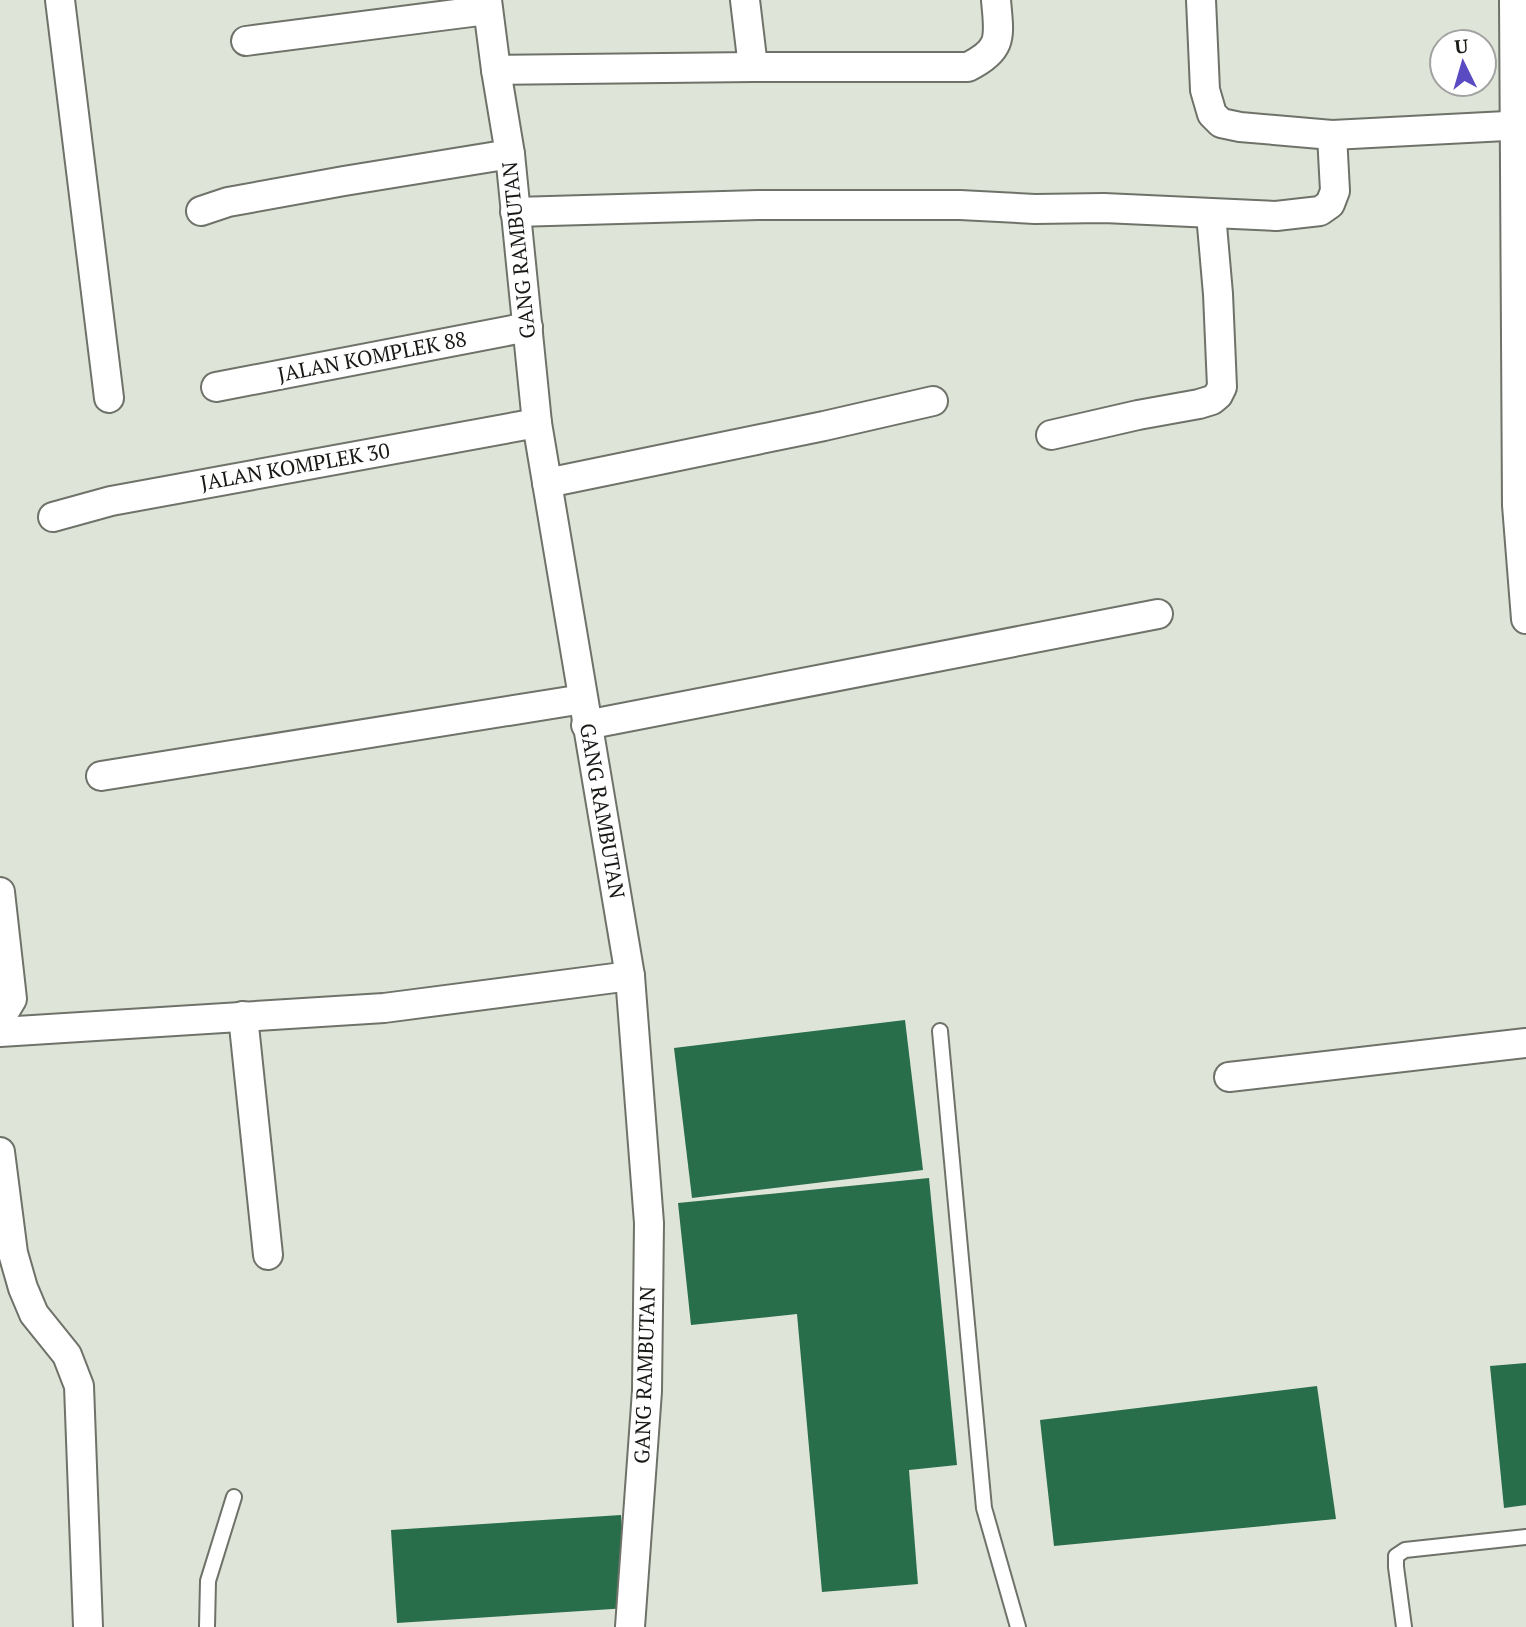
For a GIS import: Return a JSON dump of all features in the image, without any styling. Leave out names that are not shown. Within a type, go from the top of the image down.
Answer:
[{"type":"street","points":[[60,0],[109,398]]},
{"type":"street","points":[[745,0],[753,67]]},
{"type":"street","points":[[496,70],[968,67],[983,60],[997,45],[996,0]]},
{"type":"street","points":[[1200,0],[1205,90],[1212,114],[1222,122],[1240,127],[1332,135],[1520,126]]},
{"type":"street","points":[[1514,0],[1520,126],[1522,505],[1526,619]]},
{"type":"street","points":[[246,41],[487,5]]},
{"type":"street","name":"GANG RAMBUTAN","points":[[487,5],[510,155],[537,424],[630,976],[649,1223],[647,1391],[630,1627]]},
{"type":"street","points":[[514,212],[758,205],[947,205],[1035,209],[1104,208],[1276,216],[1320,211],[1330,204],[1335,191],[1332,135]]},
{"type":"street","points":[[201,211],[228,202],[510,155]]},
{"type":"street","points":[[1051,435],[1199,404],[1218,395],[1222,387],[1222,373],[1211,214]]},
{"type":"street","name":"JALAN KOMPLEK 88","points":[[216,387],[528,327]]},
{"type":"street","points":[[547,483],[933,401]]},
{"type":"street","name":"JALAN KOMPLEK 30","points":[[54,517],[111,501],[537,424]]},
{"type":"street","points":[[101,776],[585,712],[1158,614]]},
{"type":"street","points":[[0,892],[12,999],[0,1019]]},
{"type":"street","points":[[0,1032],[384,1008],[630,976]]},
{"type":"street","points":[[243,1016],[268,1255]]},
{"type":"street","points":[[1229,1077],[1526,1043]]},
{"type":"street","points":[[0,1152],[13,1254],[23,1288],[34,1314],[67,1355],[79,1386],[88,1627]]},
{"type":"lane","points":[[940,1031],[984,1508],[1018,1627]]},
{"type":"lane","points":[[207,1627],[208,1581],[234,1497]]},
{"type":"lane","points":[[1404,1627],[1396,1556],[1405,1550],[1526,1537]]},
{"type":"building","points":[[905,1020],[923,1170],[692,1198],[674,1048]]},
{"type":"building","points":[[929,1178],[957,1465],[909,1470],[918,1584],[822,1592],[797,1314],[691,1325],[678,1203]]},
{"type":"building","points":[[1526,1363],[1526,1505],[1504,1508],[1490,1366]]},
{"type":"building","points":[[1317,1386],[1336,1519],[1054,1546],[1040,1420]]},
{"type":"building","points":[[621,1515],[628,1608],[397,1623],[391,1530]]}]
